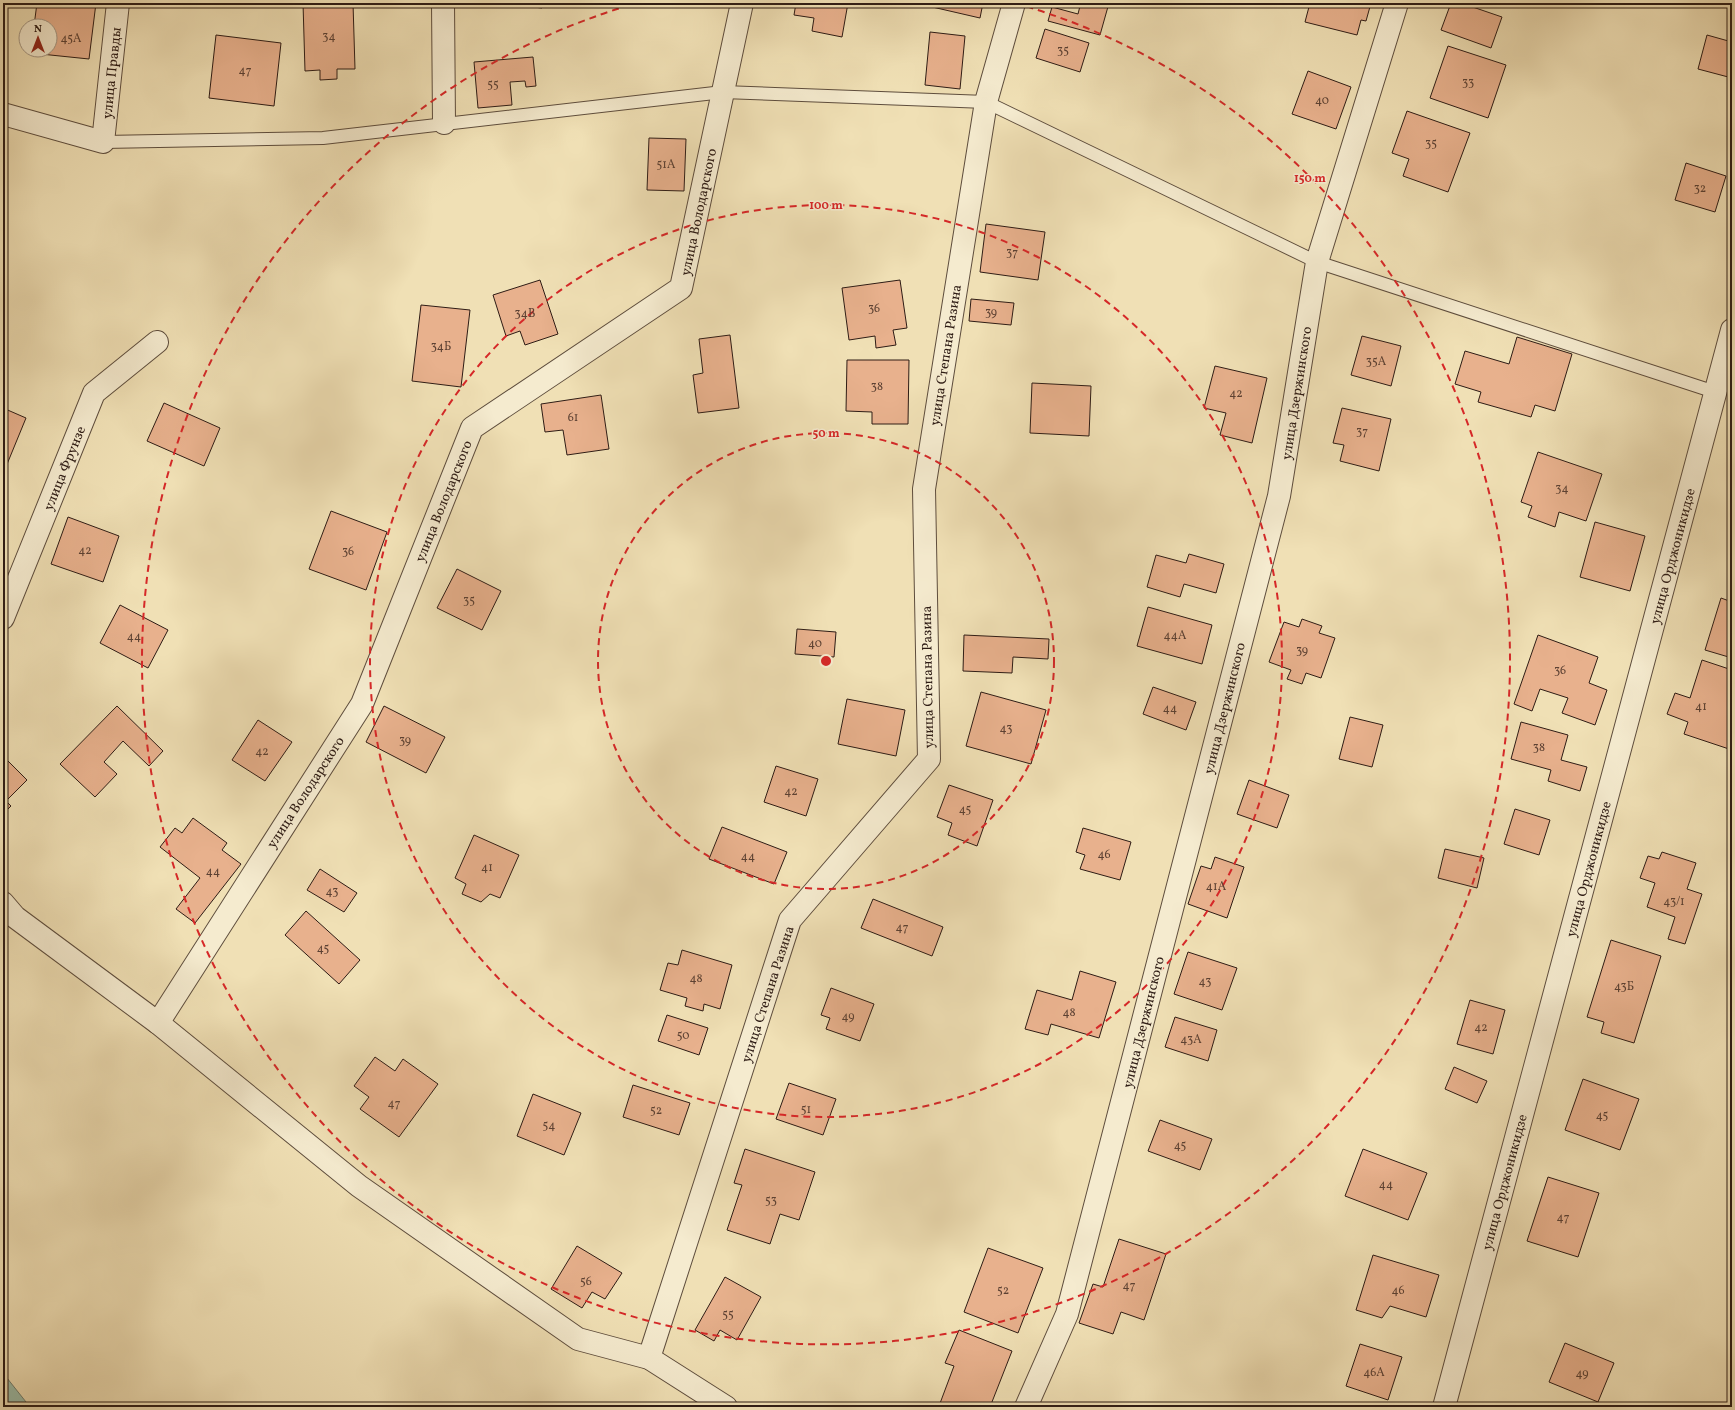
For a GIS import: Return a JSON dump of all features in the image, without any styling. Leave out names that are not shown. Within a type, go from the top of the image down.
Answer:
[{"type":"street","name":"улица Правды","points":[[103,142],[118,3]]},
{"type":"street","points":[[443,3],[444,123]]},
{"type":"street","name":"улица Володарского","points":[[158,1023],[362,704],[472,428],[682,288],[742,3]]},
{"type":"street","name":"улица Степана Разина","points":[[649,1358],[790,920],[929,759],[924,490],[986,102],[1014,3]]},
{"type":"street","name":"улица Дзержинского","points":[[1026,1407],[1067,1314],[1279,496],[1317,262],[1397,3]]},
{"type":"street","points":[[3,114],[103,142]]},
{"type":"street","name":"улица Орджоникидзе","points":[[1444,1407],[1732,330]]},
{"type":"street","name":"улица Фрунзе","points":[[3,618],[94,393],[157,342]]},
{"type":"street","points":[[3,903],[15,916],[158,1023],[360,1186],[571,1335],[578,1339],[649,1358],[726,1407]]},
{"type":"lane","points":[[103,142],[323,138],[723,92],[986,102],[1317,262],[1715,392]]},
{"type":"shaded area","points":[[3,1373],[30,1407],[3,1407]]},
{"type":"building","points":[[37,3],[96,3],[89,59],[58,56],[58,18],[35,18]]},
{"type":"building","points":[[303,3],[353,3],[355,69],[337,69],[337,79],[320,80],[320,70],[305,71]]},
{"type":"building","points":[[498,3],[543,3],[542,8]]},
{"type":"building","points":[[796,3],[848,3],[842,37],[812,31],[814,18],[794,15]]},
{"type":"building","points":[[929,3],[983,3],[980,18],[928,6]]},
{"type":"building","points":[[1068,3],[1109,3],[1100,35],[1048,21],[1052,7],[1078,14],[1080,6]]},
{"type":"building","points":[[1310,3],[1371,3],[1366,21],[1361,20],[1357,35],[1305,22]]},
{"type":"building","points":[[1451,3],[1461,3],[1502,17],[1491,48],[1441,30]]},
{"type":"building","points":[[1045,29],[1089,43],[1080,72],[1036,58]]},
{"type":"building","points":[[930,32],[965,36],[960,89],[925,85]]},
{"type":"building","points":[[216,35],[281,43],[274,106],[209,98]]},
{"type":"building","points":[[1707,35],[1732,42],[1732,78],[1698,69]]},
{"type":"building","points":[[1448,46],[1506,65],[1488,118],[1430,98]]},
{"type":"building","points":[[533,57],[536,86],[526,87],[525,81],[510,82],[512,105],[478,108],[474,62]]},
{"type":"building","points":[[1308,71],[1351,87],[1336,129],[1292,114]]},
{"type":"building","points":[[1407,111],[1470,133],[1448,192],[1403,176],[1409,159],[1392,153]]},
{"type":"building","points":[[649,138],[686,139],[684,191],[647,190]]},
{"type":"building","points":[[1686,163],[1726,176],[1715,212],[1675,200]]},
{"type":"building","points":[[986,224],[1045,232],[1038,280],[980,272]]},
{"type":"building","points":[[540,280],[558,334],[525,345],[520,331],[506,336],[493,295]]},
{"type":"building","points":[[900,280],[907,328],[893,330],[896,345],[876,348],[875,336],[849,340],[842,288]]},
{"type":"building","points":[[971,299],[1014,303],[1011,325],[969,321]]},
{"type":"building","points":[[421,305],[470,310],[461,387],[412,381]]},
{"type":"building","points":[[730,335],[739,408],[698,413],[693,375],[703,373],[699,339]]},
{"type":"building","points":[[1362,336],[1401,346],[1391,386],[1351,375]]},
{"type":"building","points":[[1517,337],[1572,354],[1555,411],[1535,405],[1531,417],[1478,402],[1481,392],[1455,384],[1465,351],[1509,364]]},
{"type":"building","points":[[847,360],[909,360],[908,424],[872,424],[872,412],[846,411]]},
{"type":"building","points":[[1215,366],[1267,378],[1252,443],[1220,435],[1226,413],[1204,408]]},
{"type":"building","points":[[1032,383],[1091,386],[1089,436],[1030,433]]},
{"type":"building","points":[[601,395],[609,449],[567,455],[563,430],[545,432],[541,404]]},
{"type":"building","points":[[164,403],[220,428],[204,466],[147,441]]},
{"type":"building","points":[[3,408],[26,418],[3,474]]},
{"type":"building","points":[[1342,408],[1391,419],[1379,471],[1340,461],[1344,445],[1333,443]]},
{"type":"building","points":[[1538,452],[1602,474],[1586,521],[1559,512],[1555,527],[1528,517],[1532,506],[1521,502]]},
{"type":"building","points":[[331,511],[387,532],[366,590],[309,569]]},
{"type":"building","points":[[68,517],[119,536],[103,582],[51,564]]},
{"type":"building","points":[[1595,522],[1645,536],[1630,591],[1580,577]]},
{"type":"building","points":[[1189,554],[1224,564],[1216,593],[1184,584],[1180,597],[1147,587],[1156,555],[1186,563]]},
{"type":"building","points":[[457,569],[501,591],[482,630],[437,608]]},
{"type":"building","points":[[3,570],[10,574],[3,584]]},
{"type":"building","points":[[1721,598],[1732,602],[1732,658],[1705,650]]},
{"type":"building","points":[[120,605],[168,630],[148,668],[100,643]]},
{"type":"building","points":[[1148,607],[1212,625],[1202,664],[1137,646]]},
{"type":"building","points":[[1302,619],[1322,626],[1319,633],[1335,638],[1321,678],[1306,673],[1302,684],[1287,679],[1291,670],[1269,662],[1284,622],[1299,627]]},
{"type":"building","points":[[797,629],[836,632],[834,657],[795,654]]},
{"type":"building","points":[[964,635],[1049,639],[1048,659],[1013,657],[1012,673],[963,671]]},
{"type":"building","points":[[1538,635],[1598,657],[1589,683],[1607,690],[1595,725],[1562,713],[1568,698],[1540,689],[1532,711],[1514,704]]},
{"type":"building","points":[[1702,660],[1732,670],[1732,750],[1684,734],[1688,722],[1667,714],[1675,693],[1690,698]]},
{"type":"building","points":[[1153,687],[1196,702],[1186,730],[1143,714]]},
{"type":"building","points":[[981,692],[1046,710],[1031,764],[966,746]]},
{"type":"building","points":[[847,699],[905,710],[896,756],[838,744]]},
{"type":"building","points":[[117,706],[163,751],[149,766],[123,741],[104,762],[117,774],[95,797],[60,764]]},
{"type":"building","points":[[384,706],[445,737],[426,773],[366,742]]},
{"type":"building","points":[[1350,717],[1383,725],[1372,767],[1339,759]]},
{"type":"building","points":[[258,720],[292,742],[265,781],[232,760]]},
{"type":"building","points":[[1521,722],[1568,735],[1561,760],[1587,767],[1580,791],[1548,781],[1551,770],[1511,759]]},
{"type":"building","points":[[3,756],[27,780],[6,801],[11,806],[3,814]]},
{"type":"building","points":[[776,766],[818,779],[806,816],[764,802]]},
{"type":"building","points":[[1249,780],[1289,795],[1277,828],[1237,814]]},
{"type":"building","points":[[949,785],[993,800],[977,846],[948,835],[952,823],[937,817]]},
{"type":"building","points":[[1515,809],[1550,820],[1539,855],[1504,844]]},
{"type":"building","points":[[193,818],[227,843],[222,850],[241,864],[195,923],[176,909],[200,878],[160,847],[175,828],[182,833]]},
{"type":"building","points":[[722,827],[787,852],[774,884],[709,859]]},
{"type":"building","points":[[1083,828],[1131,842],[1120,880],[1080,869],[1085,855],[1076,852]]},
{"type":"building","points":[[474,835],[519,855],[500,898],[490,894],[481,902],[462,894],[466,884],[455,878]]},
{"type":"building","points":[[1445,849],[1484,858],[1477,888],[1438,878]]},
{"type":"building","points":[[1662,852],[1696,863],[1687,889],[1702,894],[1685,944],[1668,939],[1675,917],[1647,907],[1655,883],[1640,878],[1648,856],[1659,859]]},
{"type":"building","points":[[1215,857],[1244,867],[1227,918],[1188,904],[1201,866],[1211,869]]},
{"type":"building","points":[[320,869],[357,893],[344,912],[307,890]]},
{"type":"building","points":[[873,899],[943,927],[932,956],[861,928]]},
{"type":"building","points":[[306,911],[360,960],[339,984],[285,935]]},
{"type":"building","points":[[1611,940],[1661,956],[1634,1043],[1601,1033],[1604,1022],[1587,1017]]},
{"type":"building","points":[[682,950],[732,965],[720,1009],[704,1004],[703,1011],[685,1006],[687,998],[660,990],[668,963],[678,965]]},
{"type":"building","points":[[1188,952],[1237,968],[1222,1010],[1174,994]]},
{"type":"building","points":[[1080,971],[1116,982],[1099,1038],[1051,1024],[1048,1035],[1025,1029],[1037,990],[1072,1000]]},
{"type":"building","points":[[831,988],[874,1004],[860,1041],[826,1029],[830,1018],[821,1015]]},
{"type":"building","points":[[1470,1000],[1505,1010],[1493,1054],[1457,1044]]},
{"type":"building","points":[[667,1015],[708,1028],[699,1055],[658,1041]]},
{"type":"building","points":[[1175,1017],[1217,1030],[1208,1061],[1165,1047]]},
{"type":"building","points":[[375,1057],[395,1071],[403,1059],[438,1084],[399,1137],[360,1109],[369,1097],[354,1086]]},
{"type":"building","points":[[1454,1067],[1487,1081],[1477,1103],[1445,1089]]},
{"type":"building","points":[[1583,1079],[1639,1099],[1620,1150],[1565,1130]]},
{"type":"building","points":[[789,1083],[836,1099],[823,1135],[776,1119]]},
{"type":"building","points":[[633,1085],[690,1103],[679,1135],[623,1117]]},
{"type":"building","points":[[533,1094],[581,1113],[564,1155],[517,1136]]},
{"type":"building","points":[[1160,1120],[1212,1139],[1200,1170],[1148,1151]]},
{"type":"building","points":[[745,1149],[815,1172],[799,1220],[780,1214],[770,1244],[727,1230],[742,1185],[734,1183]]},
{"type":"building","points":[[1363,1149],[1427,1173],[1408,1220],[1345,1196]]},
{"type":"building","points":[[1548,1177],[1599,1193],[1578,1257],[1527,1241]]},
{"type":"building","points":[[1119,1239],[1166,1254],[1144,1320],[1121,1312],[1113,1334],[1079,1323],[1093,1284],[1103,1287]]},
{"type":"building","points":[[577,1246],[622,1273],[605,1299],[592,1292],[582,1308],[551,1289]]},
{"type":"building","points":[[988,1248],[1043,1268],[1018,1333],[964,1312]]},
{"type":"building","points":[[1373,1255],[1439,1275],[1426,1317],[1390,1306],[1382,1318],[1356,1310]]},
{"type":"building","points":[[725,1277],[761,1297],[737,1340],[720,1330],[714,1341],[695,1330]]},
{"type":"building","points":[[959,1330],[1012,1351],[990,1407],[939,1406],[954,1366],[945,1363]]},
{"type":"building","points":[[1565,1343],[1614,1363],[1598,1402],[1549,1382]]},
{"type":"building","points":[[1360,1344],[1402,1357],[1388,1400],[1346,1386]]}]
